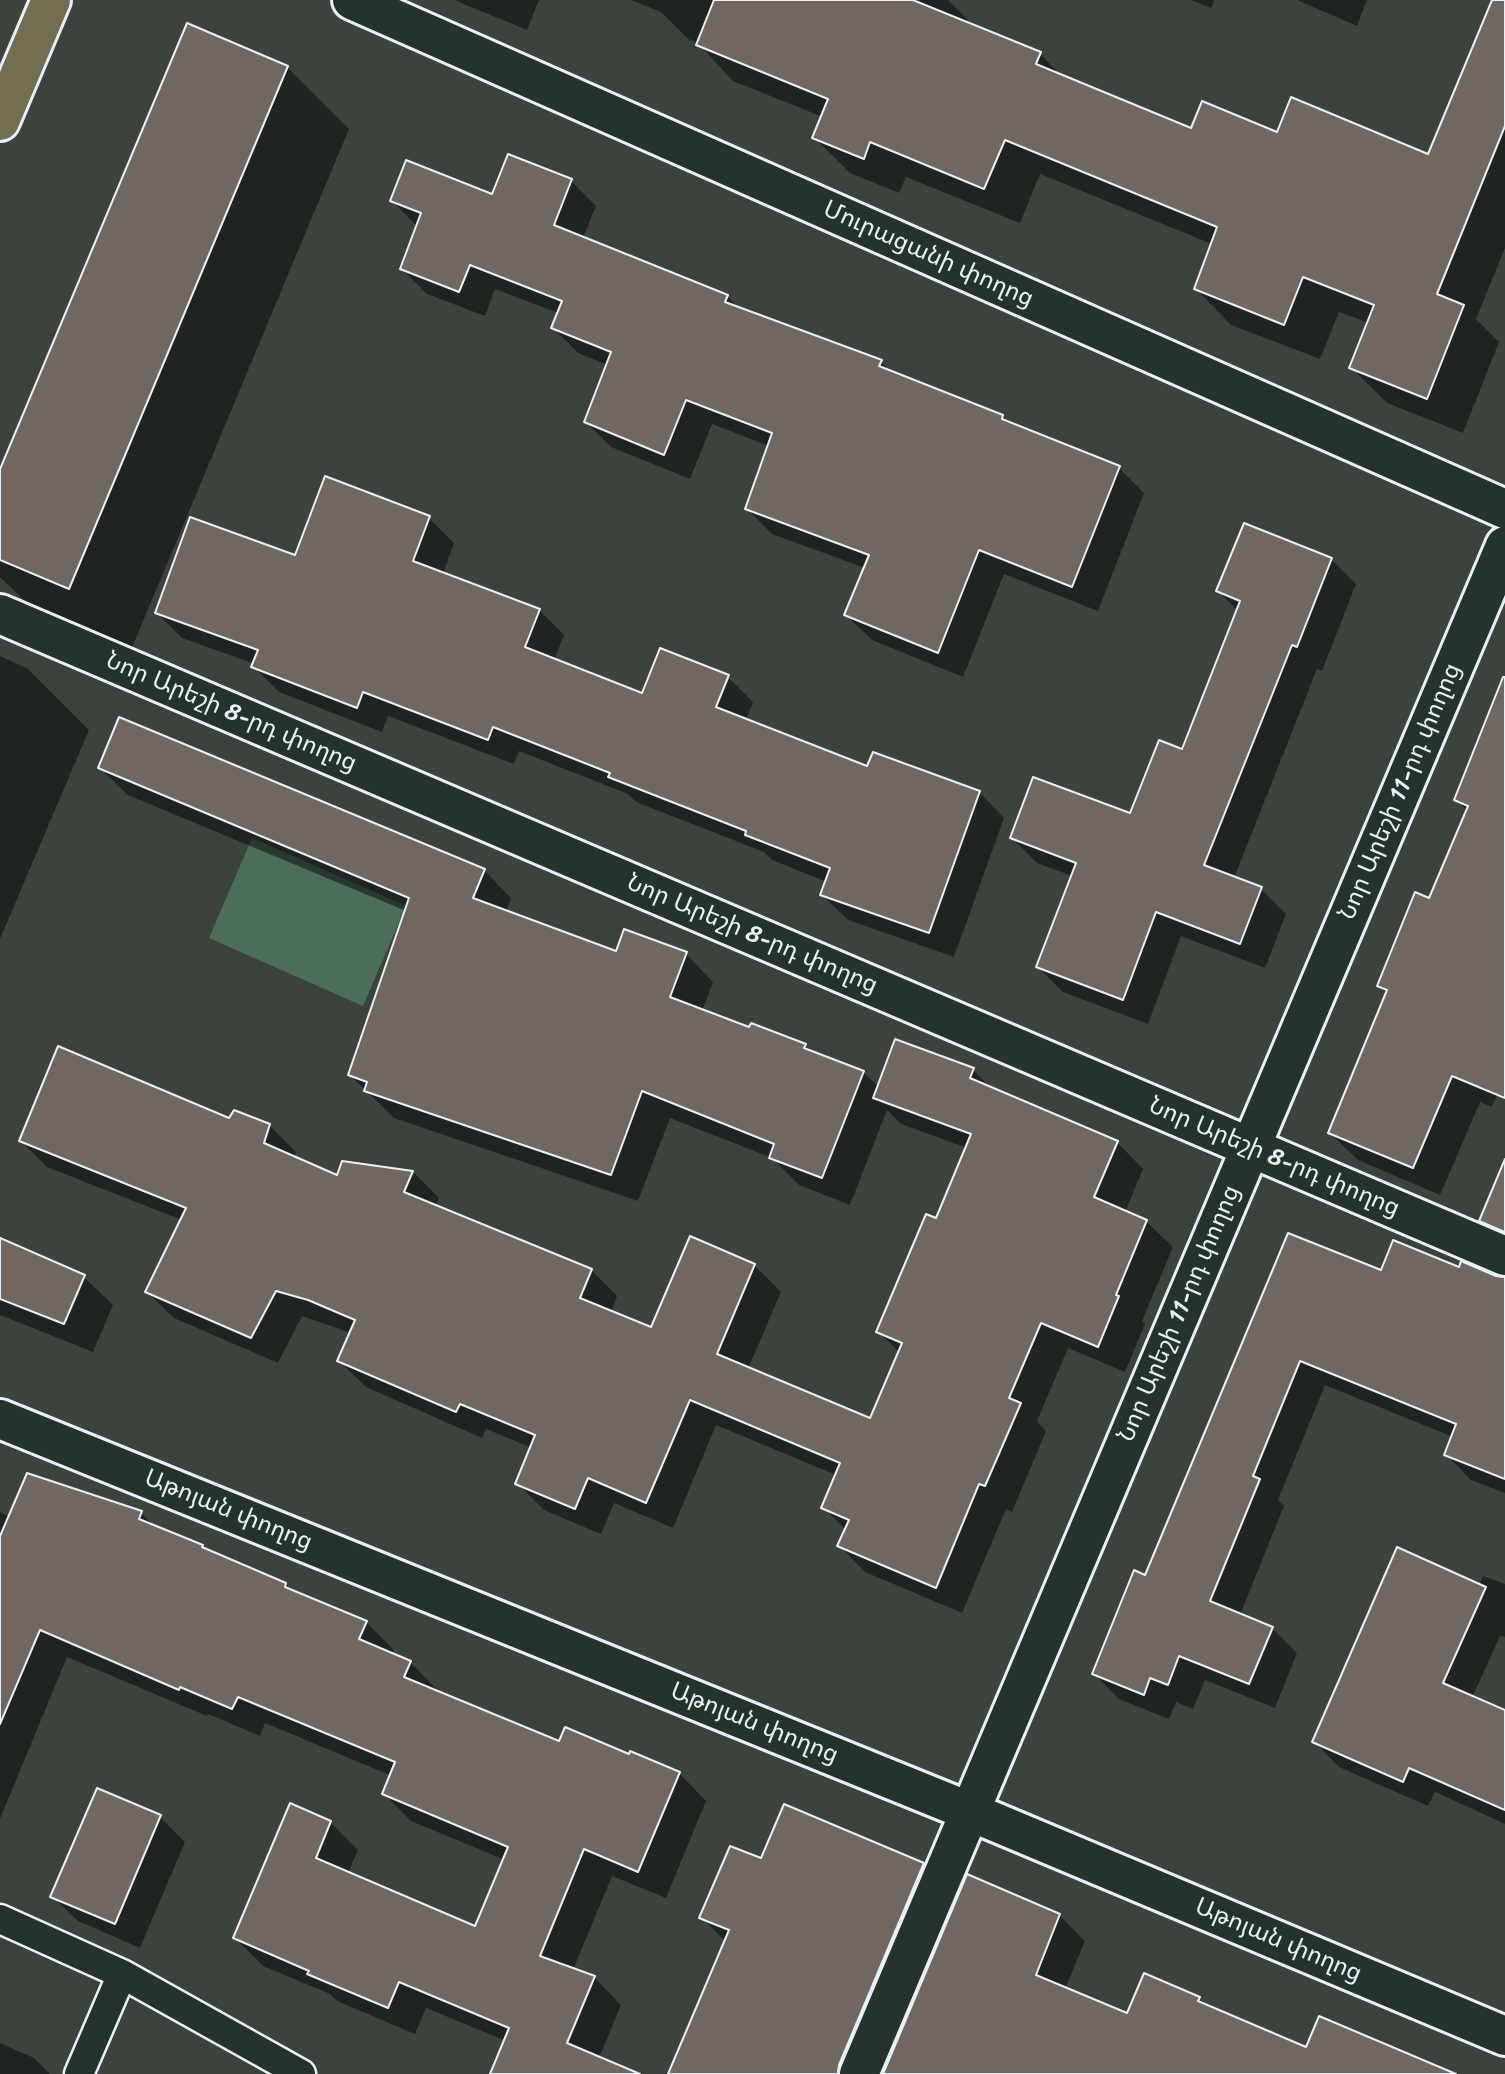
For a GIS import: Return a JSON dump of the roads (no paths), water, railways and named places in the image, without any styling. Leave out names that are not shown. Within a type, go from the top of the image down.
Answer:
[{"type":"main road","points":[[0,121],[51,0]]},
{"type":"street","name":"Մուրացանի փողոց","points":[[352,0],[1505,509]]},
{"type":"street","name":"Նոր Արեշի 11-րդ փողոց","points":[[859,2074],[1505,546]]},
{"type":"street","name":"Նոր Արեշի 8-րդ փողոց","points":[[0,614],[1505,1256]]},
{"type":"street","name":"Աթոյան փողոց","points":[[0,1419],[971,1812],[1505,2036]]},
{"type":"lane","points":[[0,1919],[122,1974],[301,2074]]},
{"type":"lane","points":[[79,2074],[122,1974]]}]
